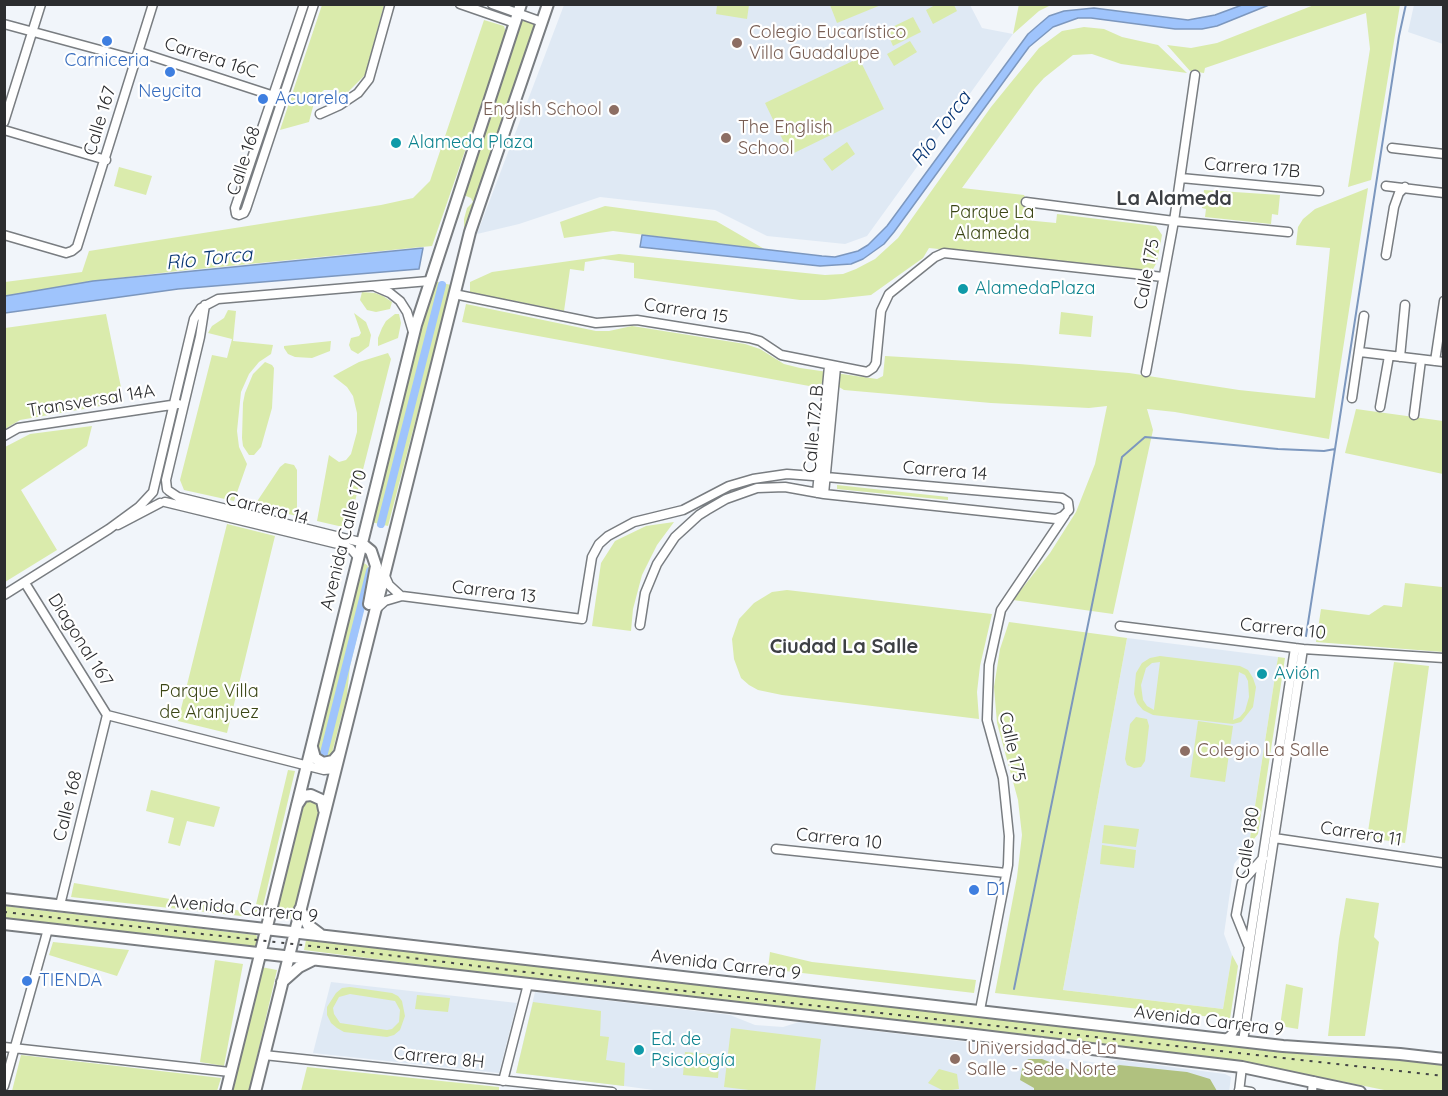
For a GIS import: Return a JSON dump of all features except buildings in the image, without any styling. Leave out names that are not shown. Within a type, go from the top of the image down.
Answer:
[{"type":"main road","points":[[255,1092],[475,215],[549,4]]},
{"type":"main road","name":"Avenida Calle 170","points":[[226,1092],[360,542],[413,335],[429,280],[518,14]]},
{"type":"main road","points":[[360,542],[371,551],[376,572],[360,670]]},
{"type":"main road","points":[[312,741],[312,754],[319,761],[328,763],[337,758],[339,754]]},
{"type":"main road","points":[[294,813],[300,799],[311,795],[322,801],[323,817]]},
{"type":"main road","name":"Avenida Carrera 9","points":[[4,899],[1316,1050],[1400,1054],[1443,1059]]},
{"type":"main road","points":[[300,909],[308,925],[321,934]]},
{"type":"main road","points":[[4,924],[1009,1038],[1242,1067],[1313,1087],[1360,1092]]},
{"type":"main road","points":[[282,982],[299,967],[315,959]]},
{"type":"street","points":[[4,122],[41,4]]},
{"type":"street","name":"Calle 167","points":[[4,235],[66,253],[72,252],[77,247],[153,4]]},
{"type":"street","name":"Calle 168","points":[[304,4],[236,208],[238,215],[244,213],[246,209],[314,4]]},
{"type":"street","points":[[320,114],[358,93],[369,79],[390,4]]},
{"type":"street","points":[[460,4],[518,14]]},
{"type":"street","points":[[492,4],[542,22]]},
{"type":"street","name":"Carrera 16C","points":[[4,24],[138,56],[274,96]]},
{"type":"street","name":"Calle 175","points":[[1146,372],[1174,221],[1195,75]]},
{"type":"street","points":[[4,130],[105,160]]},
{"type":"street","points":[[1392,148],[1443,154]]},
{"type":"street","name":"Carrera 17B","points":[[1181,177],[1319,191]]},
{"type":"street","points":[[1386,186],[1443,192]]},
{"type":"street","points":[[1386,255],[1394,207],[1399,193],[1405,187]]},
{"type":"street","points":[[1026,202],[1174,221],[1288,232]]},
{"type":"street","name":"Carrera 15","points":[[454,294],[596,323],[637,320],[749,338],[760,341],[781,355],[867,372],[876,363],[884,301],[889,294],[935,256],[944,254],[1163,277]]},
{"type":"street","points":[[109,529],[163,503],[169,497],[166,480],[194,319],[205,304],[218,299],[429,280]]},
{"type":"street","points":[[366,285],[384,290],[399,301],[410,319],[413,335]]},
{"type":"street","points":[[1360,352],[1439,361],[1443,302]]},
{"type":"street","points":[[1400,357],[1405,305]]},
{"type":"street","points":[[1352,398],[1364,316]]},
{"type":"street","points":[[1380,407],[1389,356]]},
{"type":"street","points":[[1414,415],[1421,360]]},
{"type":"street","name":"Calle 172 B","points":[[821,493],[833,366]]},
{"type":"street","points":[[163,503],[154,500],[153,492],[180,404]]},
{"type":"street","name":"Transversal 14A","points":[[4,436],[18,428],[180,404]]},
{"type":"street","name":"Carrera 14","points":[[683,510],[729,486],[753,479],[787,474],[1062,498],[1068,502],[1069,510]]},
{"type":"street","points":[[4,595],[109,529],[139,507],[159,487],[168,490]]},
{"type":"street","points":[[640,625],[645,593],[657,564],[675,537],[699,515],[726,498],[757,488],[785,487],[1056,519],[1069,510]]},
{"type":"street","name":"Carrera 14","points":[[168,490],[178,497],[360,542]]},
{"type":"street","name":"Carrera 14","points":[[163,503],[342,545],[351,549],[357,556]]},
{"type":"street","points":[[683,510],[707,510]]},
{"type":"street","name":"Carrera 13","points":[[402,596],[582,619],[592,557],[599,544],[626,525],[683,510]]},
{"type":"street","name":"Calle 175","points":[[980,1010],[1006,873],[1009,836],[1007,807],[996,749],[987,720],[989,664],[1001,610],[1069,510]]},
{"type":"street","points":[[384,574],[389,585],[402,596]]},
{"type":"street","name":"Diagonal 167","points":[[25,583],[107,715]]},
{"type":"street","points":[[375,610],[385,601],[402,596]]},
{"type":"street","name":"Carrera 10","points":[[1120,626],[1299,648],[1443,658]]},
{"type":"street","name":"Calle 180","points":[[1243,1041],[1274,837],[1299,648]]},
{"type":"street","name":"Calle 180","points":[[1226,1039],[1238,1024],[1263,857],[1299,648]]},
{"type":"street","points":[[107,715],[306,766],[324,770],[335,769]]},
{"type":"street","name":"Calle 168","points":[[60,905],[107,715]]},
{"type":"street","name":"Carrera 11","points":[[1274,837],[1443,863]]},
{"type":"street","name":"Carrera 10","points":[[776,849],[1006,873]]},
{"type":"street","points":[[1249,947],[1236,915],[1242,882],[1263,857]]},
{"type":"street","points":[[4,1086],[48,929]]},
{"type":"street","points":[[504,1081],[528,984]]},
{"type":"street","points":[[4,1047],[230,1072]]},
{"type":"street","name":"Carrera 8H","points":[[264,1055],[612,1092]]},
{"type":"street","points":[[1242,1067],[1239,1091],[1251,1092]]},
{"type":"shaded area","name":"The English School","points":[[564,5],[970,5],[982,28],[1013,34],[867,236],[845,244],[767,236],[715,210],[600,197],[519,224],[477,234]]},
{"type":"shaded area","points":[[1414,5],[1443,5],[1443,44],[1408,32]]},
{"type":"shaded area","name":"Colegio La Salle","points":[[1127,638],[1278,657],[1249,845],[1234,864],[1224,934],[1232,955],[1223,1009],[1063,990]]},
{"type":"shaded area","points":[[331,982],[517,1003],[499,1073],[313,1053]]},
{"type":"shaded area","points":[[535,992],[730,1015],[755,1025],[783,1027],[799,1022],[1050,1052],[1062,1058],[1105,1064],[1118,1060],[1225,1074],[1231,1077],[1229,1092],[668,1092],[516,1073]]},
{"type":"green space","points":[[1019,4],[1051,5],[1039,11],[1013,34]]},
{"type":"green space","points":[[322,5],[384,5],[365,75],[342,98],[334,90],[324,90],[315,99],[309,122],[280,130]]},
{"type":"green space","points":[[717,5],[749,5],[747,19],[716,14]]},
{"type":"green space","points":[[830,5],[881,5],[837,23]]},
{"type":"green space","points":[[935,5],[954,5],[957,11],[933,24],[926,10]]},
{"type":"green space","points":[[1314,5],[1400,5],[1371,180],[1348,187],[1370,49],[1366,13],[1205,68],[1204,73],[1190,71],[1167,45],[1191,48],[1217,43]]},
{"type":"green space","points":[[913,17],[921,32],[893,46],[886,30]]},
{"type":"green space","points":[[484,20],[504,26],[506,33],[432,246],[178,271],[93,281],[5,296],[5,282],[82,272],[89,251],[413,198],[430,181]]},
{"type":"green space","points":[[520,20],[536,26],[464,235],[467,208],[473,202],[466,196],[460,203],[462,206],[458,219],[450,231]]},
{"type":"green space","name":"Parque La Alameda","points":[[1084,27],[1104,29],[1122,37],[1158,45],[1187,73],[1121,64],[1092,54],[1073,55],[1035,88],[962,188],[1024,195],[1027,201],[1025,220],[1056,223],[1057,214],[1156,226],[1162,235],[1157,262],[1153,269],[929,248],[923,258],[871,295],[825,300],[800,300],[634,278],[634,263],[603,259],[585,262],[584,271],[570,269],[564,311],[470,292],[470,282],[492,272],[619,254],[825,275],[843,274],[856,269],[875,259],[898,238],[991,107],[1039,48],[1062,31]]},
{"type":"green space","points":[[910,41],[917,52],[894,66],[887,54]]},
{"type":"green space","points":[[859,58],[884,109],[790,155],[765,103]]},
{"type":"green space","points":[[847,142],[855,154],[832,171],[823,159]]},
{"type":"green space","points":[[119,167],[152,176],[146,195],[114,186]]},
{"type":"green space","points":[[1368,188],[1329,439],[1147,409],[1153,430],[1113,614],[1013,600],[1050,553],[1076,512],[1095,464],[1107,406],[1089,408],[991,403],[844,390],[836,381],[825,381],[820,388],[462,322],[466,304],[596,331],[632,326],[745,344],[760,349],[784,364],[877,379],[883,376],[885,356],[1129,373],[1239,390],[1315,398],[1330,248],[1296,245],[1298,227],[1303,219],[1315,209]]},
{"type":"green space","points":[[1204,190],[1280,195],[1278,215],[1272,214],[1271,224],[1205,217],[1206,209],[1202,208]]},
{"type":"green space","points":[[605,206],[716,221],[766,250],[613,231],[564,238],[560,222]]},
{"type":"green space","points":[[433,281],[451,285],[388,526],[371,522]]},
{"type":"green space","points":[[362,292],[383,296],[392,302],[390,309],[376,312],[367,310],[360,300]]},
{"type":"green space","points":[[228,310],[236,311],[233,341],[273,345],[271,354],[259,362],[249,374],[241,392],[237,431],[239,447],[247,464],[234,501],[184,490],[180,480],[212,355],[227,358],[232,339],[208,333],[212,326],[224,318]]},
{"type":"green space","points":[[1061,312],[1093,316],[1091,337],[1059,334]]},
{"type":"green space","points":[[354,313],[366,322],[371,335],[369,346],[358,354],[351,350],[349,345],[351,338],[361,333]]},
{"type":"green space","points":[[106,314],[124,402],[20,420],[5,429],[5,328]]},
{"type":"green space","points":[[395,314],[399,314],[401,323],[398,338],[378,346],[382,328],[386,321]]},
{"type":"green space","points":[[331,341],[330,351],[312,358],[295,357],[288,354],[284,348],[284,346]]},
{"type":"green space","points":[[388,353],[391,359],[350,521],[343,527],[317,521],[329,455],[339,462],[346,460],[351,454],[357,432],[357,413],[353,396],[347,387],[333,376],[359,362]]},
{"type":"green space","points":[[265,362],[274,368],[272,408],[261,447],[254,455],[249,455],[243,446],[242,438],[243,403],[253,374]]},
{"type":"green space","points":[[1356,409],[1443,421],[1443,474],[1345,453]]},
{"type":"green space","points":[[92,426],[87,446],[21,490],[57,550],[5,582],[5,447],[30,434]]},
{"type":"green space","points":[[285,463],[294,465],[297,470],[297,516],[254,506]]},
{"type":"green space","points":[[837,485],[948,497],[948,500],[837,489]]},
{"type":"green space","points":[[674,522],[657,545],[642,575],[633,609],[631,631],[592,626],[601,563],[615,541],[646,526]]},
{"type":"green space","name":"Parque Villa de Aranjuez","points":[[227,524],[275,536],[227,733],[178,721]]},
{"type":"green space","points":[[359,560],[367,565],[371,581],[350,666],[347,695],[332,753],[328,758],[322,760],[317,749]]},
{"type":"green space","points":[[1405,583],[1442,587],[1443,583],[1443,652],[1316,642],[1321,609],[1369,615],[1384,605],[1402,607]]},
{"type":"green space","points":[[787,590],[992,614],[980,666],[977,692],[979,719],[782,695],[758,690],[749,685],[741,678],[734,659],[732,639],[739,619],[754,603],[772,592]]},
{"type":"green space","points":[[1009,622],[1127,638],[1063,990],[1223,1009],[1232,955],[1238,966],[1230,1019],[995,993],[1017,877],[1022,835],[1018,800],[997,723],[994,687],[1000,649]]},
{"type":"green space","points":[[1160,656],[1240,666],[1248,670],[1256,687],[1253,707],[1241,722],[1233,724],[1153,715],[1143,710],[1134,694],[1136,673],[1142,663]],"holes":[[[1160,662],[1154,709],[1154,710],[1143,700],[1141,685],[1146,668],[1152,663]],[[1239,672],[1245,675],[1248,681],[1249,697],[1245,711],[1233,720]]]},
{"type":"green space","points":[[1278,657],[1285,658],[1258,834],[1249,845]]},
{"type":"green space","points":[[1394,662],[1429,666],[1405,843],[1367,838]]},
{"type":"green space","points":[[1136,717],[1147,719],[1149,726],[1145,761],[1141,767],[1134,768],[1127,765],[1125,759],[1130,724]]},
{"type":"green space","points":[[1198,721],[1233,726],[1225,782],[1190,777]]},
{"type":"green space","points":[[288,770],[295,771],[263,906],[250,917],[71,897],[74,883],[254,913]]},
{"type":"green space","points":[[151,790],[220,807],[214,827],[187,821],[180,846],[168,843],[174,818],[146,811]]},
{"type":"green space","points":[[305,799],[320,803],[294,920],[274,912],[301,802]]},
{"type":"green space","points":[[1104,825],[1139,829],[1136,847],[1102,843]]},
{"type":"green space","points":[[1102,845],[1136,850],[1134,868],[1100,864]]},
{"type":"green space","points":[[1346,898],[1379,903],[1374,937],[1379,942],[1365,1036],[1328,1036]]},
{"type":"green space","points":[[5,906],[256,935],[257,946],[253,948],[5,920]]},
{"type":"green space","points":[[306,940],[1319,1056],[1443,1064],[1443,1091],[1389,1091],[1242,1061],[548,981],[304,950]]},
{"type":"green space","points":[[53,942],[129,950],[117,976],[49,955]]},
{"type":"green space","points":[[770,952],[812,962],[976,980],[974,993],[768,969]]},
{"type":"green space","points":[[215,960],[243,964],[224,1066],[200,1062]]},
{"type":"green space","points":[[261,967],[277,970],[249,1091],[230,1092]]},
{"type":"green space","points":[[1286,984],[1303,988],[1298,1029],[1280,1026]]},
{"type":"green space","points":[[342,988],[392,993],[398,996],[402,1001],[405,1016],[400,1030],[387,1037],[344,1032],[337,1028],[327,1015],[327,1007]],"holes":[[[350,994],[395,1001],[400,1010],[399,1022],[392,1029],[387,1030],[340,1023],[333,1008],[339,997]]]},
{"type":"green space","points":[[417,995],[450,998],[448,1012],[415,1009]]},
{"type":"green space","points":[[533,1002],[601,1011],[600,1036],[609,1037],[606,1060],[625,1063],[624,1086],[516,1073]]},
{"type":"green space","points":[[731,1028],[821,1039],[815,1091],[765,1092],[724,1087]]},
{"type":"green space","points":[[685,1052],[720,1055],[718,1078],[683,1075]]},
{"type":"green space","points":[[21,1055],[221,1078],[217,1091],[12,1091]]},
{"type":"green space","points":[[1028,1059],[1042,1059],[1070,1070],[1091,1068],[1104,1071],[1119,1065],[1187,1072],[1210,1079],[1217,1091],[1034,1091],[1034,1088],[1020,1080],[1022,1069]]},
{"type":"green space","points":[[307,1067],[499,1087],[499,1091],[301,1091]]},
{"type":"green space","points":[[939,1069],[957,1074],[959,1089],[944,1091],[928,1083]]},
{"type":"water","points":[[1242,5],[1269,5],[1217,26],[1202,29],[1175,29],[1091,18],[1078,18],[1053,27],[1029,47],[884,244],[863,259],[851,264],[820,266],[640,247],[642,235],[835,257],[858,251],[868,245],[887,226],[1028,34],[1049,16],[1064,11],[1094,8],[1188,20],[1215,15]]},
{"type":"water","points":[[423,248],[419,269],[178,289],[5,313],[5,296],[93,281]]},
{"type":"waterway","points":[[1306,636],[1399,36],[1406,4]]},
{"type":"waterway","points":[[381,524],[442,285]]},
{"type":"waterway","points":[[1014,989],[1122,457],[1145,437],[1278,449],[1324,451],[1335,449]]},
{"type":"waterway","points":[[323,757],[370,571]]},
{"type":"railway","points":[[4,912],[1444,1076]]},
{"type":"place","name":"Carniceria","points":[[107,41]]},
{"type":"place","name":"Colegio Eucarístico Villa Guadalupe","points":[[737,43]]},
{"type":"place","name":"Neycita","points":[[170,72]]},
{"type":"place","name":"Acuarela","points":[[263,99]]},
{"type":"place","name":"English School","points":[[614,110]]},
{"type":"place","name":"The English School","points":[[726,138]]},
{"type":"place","name":"Alameda Plaza","points":[[396,143]]},
{"type":"place","name":"AlamedaPlaza","points":[[963,289]]},
{"type":"place","name":"Avión","points":[[1262,674]]},
{"type":"place","name":"Colegio La Salle","points":[[1185,751]]},
{"type":"place","name":"D1","points":[[974,890]]},
{"type":"place","name":"TIENDA","points":[[27,981]]},
{"type":"place","name":"Ed. de Psicología","points":[[639,1050]]},
{"type":"place","name":"Universidad de La Salle - Sede Norte","points":[[955,1059]]},
{"type":"district","name":"La Alameda","points":[[1174,199]]},
{"type":"district","name":"Ciudad La Salle","points":[[844,647]]},
{"type":"water label","name":"Río Torca","points":[[941,129]]},
{"type":"water label","name":"Río Torca","points":[[209,259]]}]
